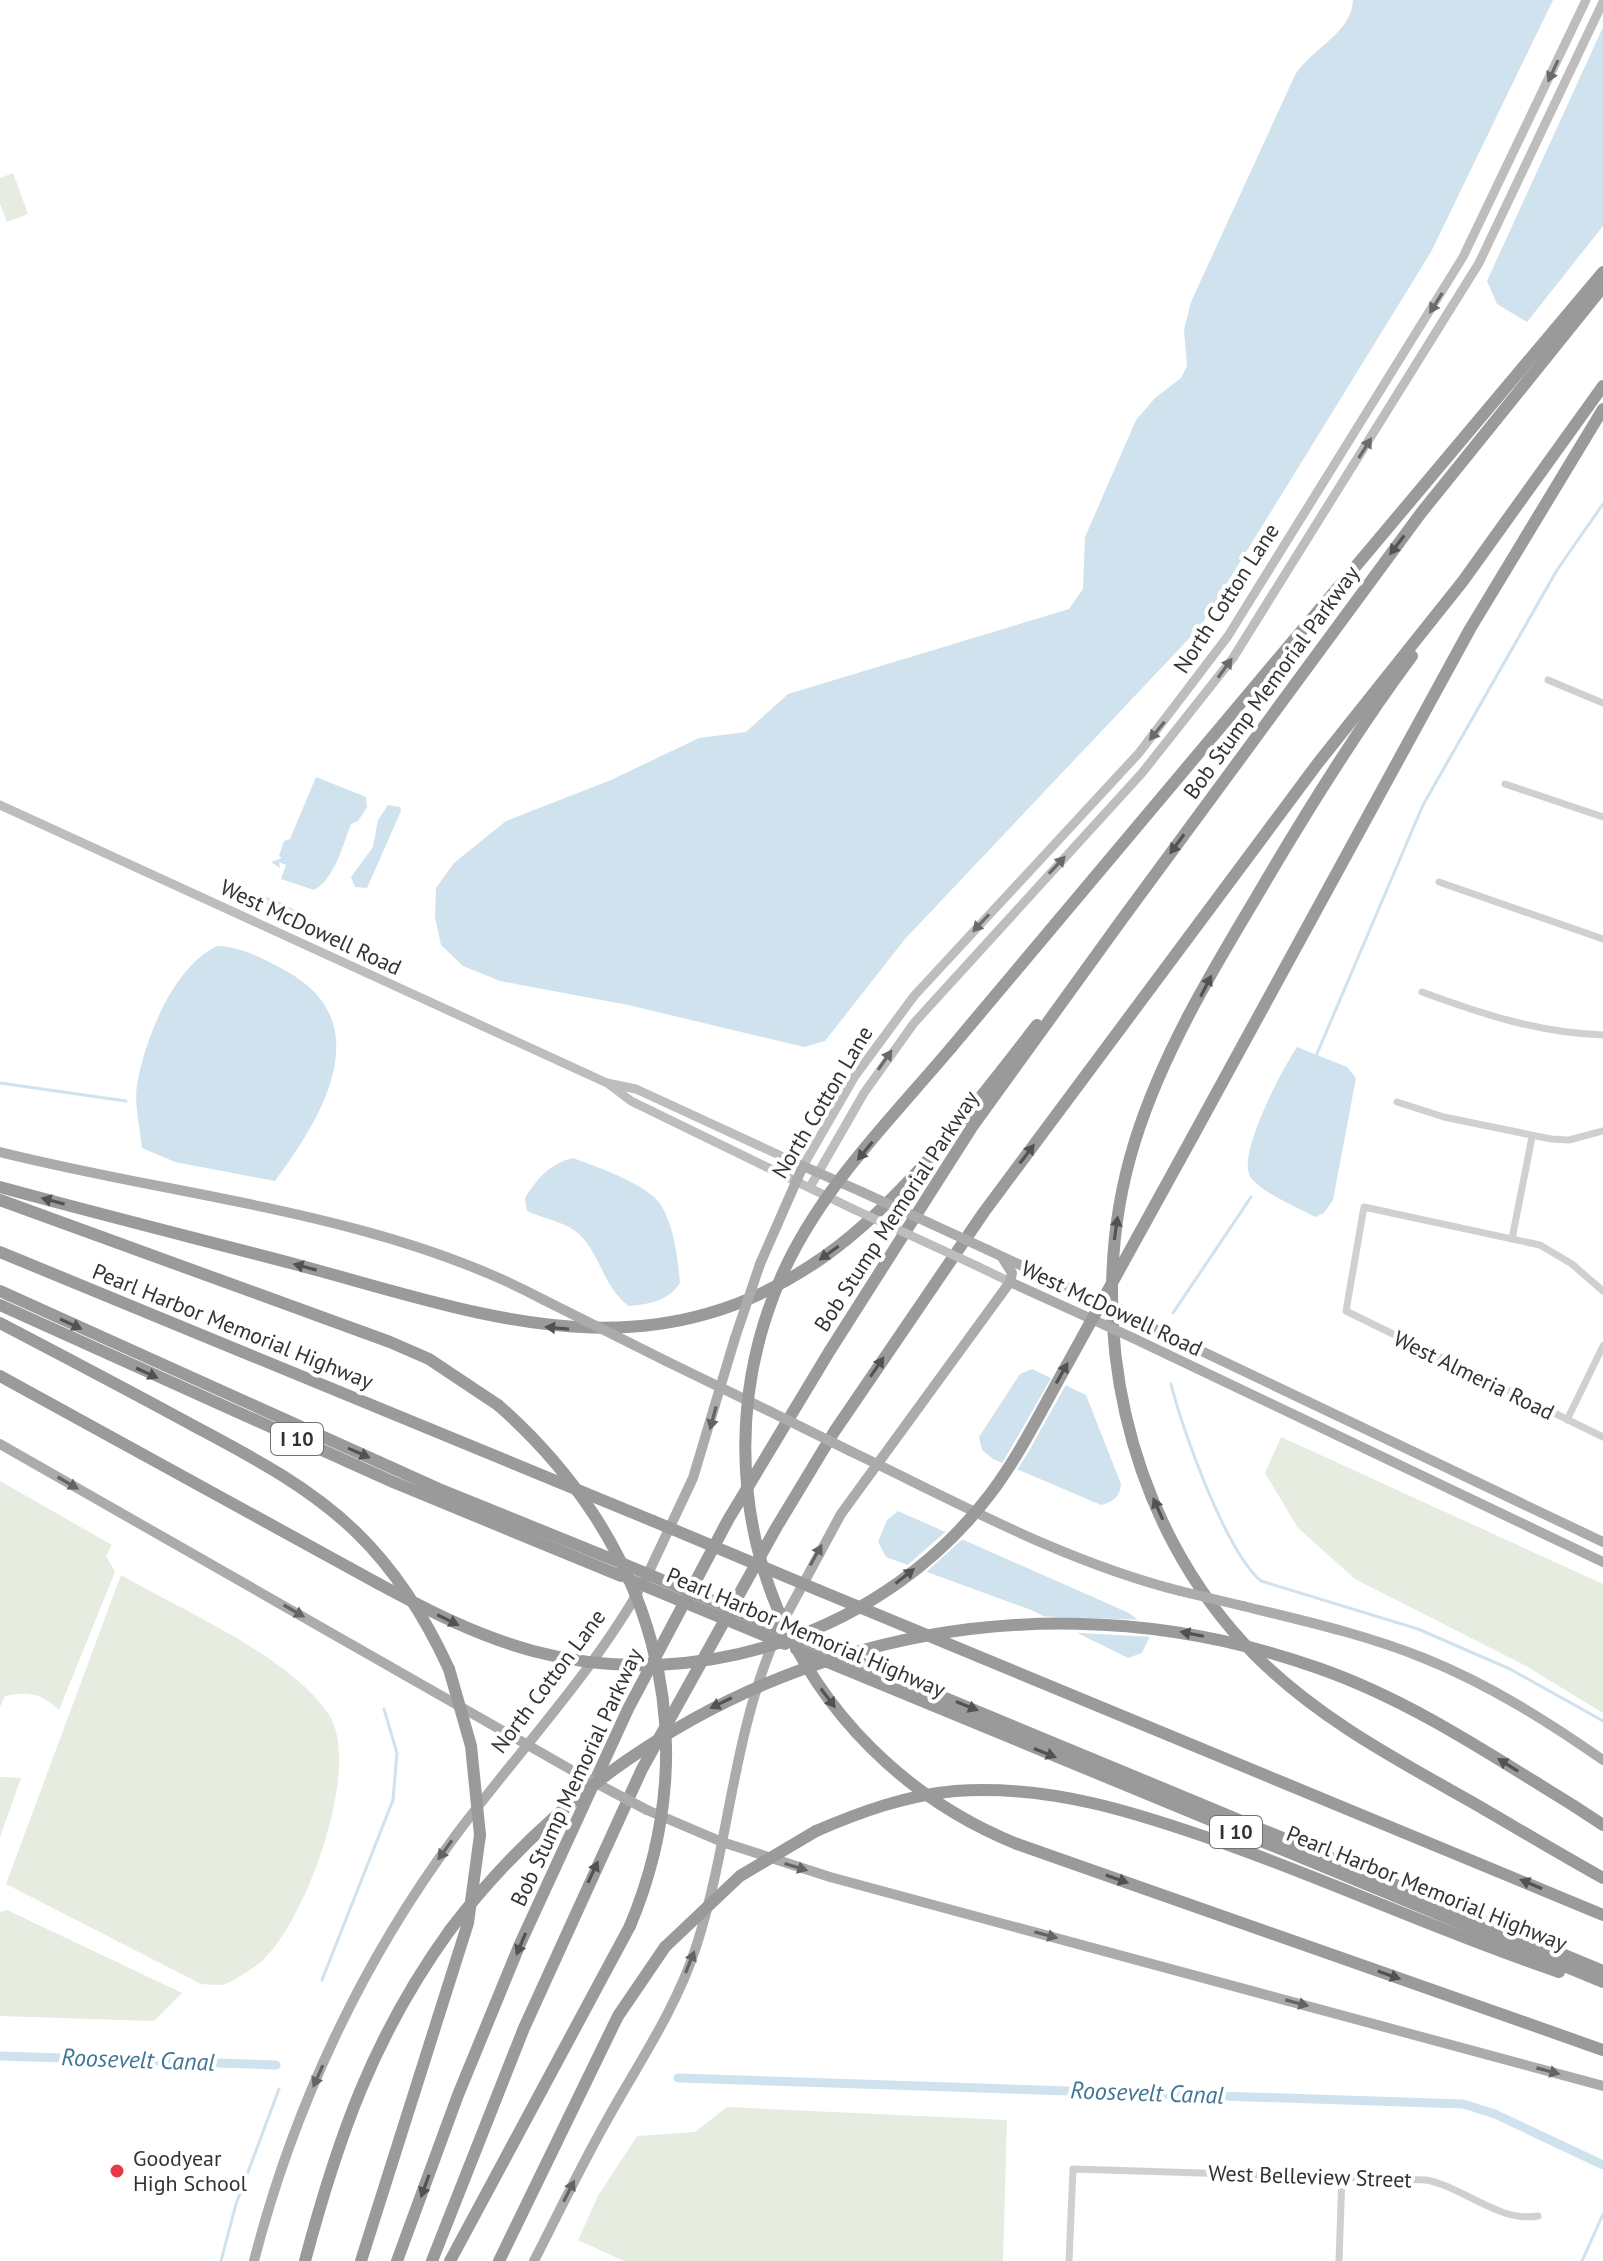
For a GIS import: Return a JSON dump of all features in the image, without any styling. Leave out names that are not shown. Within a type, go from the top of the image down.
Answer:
[{"type":"highway","points":[[1603,272],[951,1048],[813,1218],[782,1276],[756,1354],[745,1446],[752,1525],[776,1609],[814,1680],[844,1719],[888,1766],[945,1810],[1042,1853],[1603,2050]]},
{"type":"highway","name":"Bob Stump Memorial Parkway","points":[[397,2261],[458,2095],[520,1944],[671,1622],[871,1283],[972,1127],[1123,918],[1421,513],[1603,287]]},
{"type":"highway","points":[[1603,386],[1463,581],[1278,859],[1230,941],[1164,1068],[1135,1141],[1122,1194],[1110,1280],[1114,1347],[1132,1439],[1160,1515],[1194,1578],[1239,1638],[1296,1692],[1359,1738],[1603,1878]]},
{"type":"highway","points":[[0,1376],[459,1626],[505,1643],[565,1658],[624,1665],[677,1664],[749,1652],[803,1635],[887,1591],[947,1543],[990,1493],[1033,1426],[1470,629],[1603,409]]},
{"type":"highway","points":[[432,2261],[534,2004],[642,1769],[769,1540],[834,1432],[984,1212],[1318,763],[1463,581]]},
{"type":"highway","points":[[0,1187],[508,1321],[598,1330],[678,1320],[725,1307],[768,1289],[824,1257],[856,1232],[970,1108],[1123,918]]},
{"type":"highway","points":[[0,1200],[429,1359],[498,1405],[559,1464],[605,1528],[633,1585],[654,1650],[663,1707],[665,1777],[650,1866],[630,1926],[450,2261]]},
{"type":"highway","name":"Pearl Harbor Memorial Highway","points":[[0,1252],[1603,1915]]},
{"type":"highway","points":[[0,1291],[624,1570]]},
{"type":"highway","name":"Pearl Harbor Memorial Highway","points":[[0,1305],[393,1482],[624,1570],[1603,1984]]},
{"type":"highway","points":[[0,1323],[224,1442],[322,1503],[355,1531],[400,1583],[449,1669],[471,1746],[480,1835],[468,1923],[361,2261]]},
{"type":"highway","points":[[305,2261],[337,2147],[370,2062],[416,1979],[467,1908],[529,1839],[607,1773],[688,1720],[767,1682],[859,1650],[931,1634],[1018,1624],[1087,1623],[1186,1633],[1259,1649],[1343,1677],[1403,1704],[1603,1825]]},
{"type":"highway","points":[[789,1639],[1603,1971]]},
{"type":"highway","points":[[499,2261],[618,2016],[665,1947],[698,1911],[740,1876],[816,1831],[876,1808],[931,1795],[1004,1790],[1060,1795],[1130,1812],[1211,1839],[1522,1959],[1603,1984]]},
{"type":"main road","name":"North Cotton Lane","points":[[254,2261],[293,2138],[358,1993],[437,1862],[610,1635],[651,1570],[688,1491],[760,1264],[803,1166],[855,1076],[914,996],[1139,753],[1228,636],[1463,257],[1586,0]]},
{"type":"main road","name":"North Cotton Lane","points":[[810,1187],[876,1073],[914,1023],[1142,773],[1233,658],[1479,263],[1603,2]]},
{"type":"main road","name":"West McDowell Road","points":[[0,805],[607,1083],[631,1101],[851,1208],[1133,1338],[1603,1562]]},
{"type":"main road","name":"West McDowell Road","points":[[607,1083],[636,1089],[988,1250],[1603,1542]]},
{"type":"main road","points":[[0,1152],[401,1241],[466,1263],[1056,1551],[1121,1575],[1329,1627],[1435,1663],[1518,1704],[1603,1760]]},
{"type":"main road","points":[[534,2261],[679,1988],[696,1948],[722,1842],[744,1724],[770,1650],[819,1549],[876,1464],[1010,1282],[1012,1273],[1002,1257]]},
{"type":"main road","points":[[0,1444],[575,1772],[647,1810],[722,1842],[888,1893],[1603,2086]]},
{"type":"street","points":[[1548,680],[1603,703]]},
{"type":"street","points":[[1505,784],[1603,817]]},
{"type":"street","points":[[1439,882],[1603,939]]},
{"type":"street","points":[[1422,992],[1526,1027],[1566,1034],[1603,1035]]},
{"type":"street","points":[[1397,1102],[1532,1137],[1569,1140],[1603,1131]]},
{"type":"street","points":[[1532,1137],[1512,1239],[1540,1245],[1559,1254],[1603,1291]]},
{"type":"street","name":"West Almeria Road","points":[[1512,1239],[1364,1207],[1346,1311],[1603,1437]]},
{"type":"street","points":[[1567,1420],[1603,1346]]},
{"type":"street","name":"West Belleview Street","points":[[1069,2261],[1073,2169],[1342,2176],[1439,2182],[1520,2220],[1538,2216]]},
{"type":"street","points":[[1339,2261],[1342,2176]]},
{"type":"shaded area","points":[[13,173],[28,214],[7,222],[0,204],[0,178]]},
{"type":"shaded area","points":[[1281,1437],[1603,1584],[1603,1713],[1526,1666],[1355,1579],[1298,1528],[1265,1473]]},
{"type":"shaded area","points":[[0,1481],[112,1545],[106,1556],[115,1572],[59,1710],[46,1700],[28,1694],[5,1696],[0,1707]]},
{"type":"shaded area","points":[[121,1575],[233,1636],[288,1672],[328,1713],[337,1737],[339,1767],[335,1802],[326,1839],[298,1909],[266,1957],[225,1984],[201,1984],[6,1884]]},
{"type":"shaded area","points":[[0,1777],[21,1778],[0,1837]]},
{"type":"shaded area","points":[[7,1910],[182,1993],[154,2021],[0,2016],[0,1912]]},
{"type":"shaded area","points":[[727,2107],[1007,2120],[1003,2261],[624,2261],[578,2240],[598,2196],[637,2136],[695,2132]]},
{"type":"water","points":[[1353,0],[1553,0],[1431,252],[1200,627],[905,939],[825,1041],[804,1047],[628,1005],[500,981],[463,966],[441,945],[435,917],[436,888],[454,863],[506,821],[611,780],[699,738],[746,732],[788,694],[1069,609],[1083,589],[1085,537],[1136,420],[1155,398],[1181,378],[1187,366],[1184,330],[1191,302],[1295,75],[1346,22]]},
{"type":"water","points":[[1603,27],[1603,226],[1527,322],[1497,304],[1487,281]]},
{"type":"water","points":[[316,777],[366,797],[367,807],[358,821],[351,824],[328,878],[314,890],[281,879],[286,865],[279,862],[280,868],[271,862],[282,858],[279,856],[284,841],[290,839]]},
{"type":"water","points":[[388,805],[400,807],[401,811],[367,888],[355,887],[351,877],[373,847],[378,820]]},
{"type":"water","points":[[261,897],[273,898],[312,920],[305,924],[258,902]]},
{"type":"water","points":[[217,946],[244,951],[286,971],[314,992],[331,1016],[336,1043],[333,1072],[324,1100],[310,1129],[275,1181],[175,1162],[142,1148],[136,1092],[154,1026],[174,987],[187,970]]},
{"type":"water","points":[[1297,1047],[1347,1067],[1356,1078],[1333,1200],[1324,1213],[1315,1217],[1264,1189],[1251,1178],[1248,1167],[1249,1152],[1263,1112]]},
{"type":"water","points":[[573,1158],[634,1183],[661,1205],[677,1253],[680,1283],[670,1294],[651,1303],[629,1306],[614,1291],[593,1252],[579,1234],[527,1211],[525,1198],[540,1178],[557,1164]]},
{"type":"water","points":[[1032,1369],[1086,1395],[1121,1484],[1112,1500],[1101,1505],[993,1459],[982,1450],[979,1437],[1020,1374]]},
{"type":"water","points":[[898,1511],[1129,1613],[1146,1626],[1150,1636],[1142,1653],[1128,1658],[1031,1610],[886,1557],[878,1542],[887,1520]]},
{"type":"pier","points":[[1053,1375],[1068,1381],[1029,1451],[1015,1473],[1000,1467]]},
{"type":"pier","points":[[950,1528],[966,1536],[923,1575],[904,1568]]},
{"type":"pier","points":[[1032,1616],[1145,1620],[1154,1637],[1063,1632]]},
{"type":"waterway","points":[[1316,1056],[1423,805],[1557,570],[1603,504]]},
{"type":"waterway","points":[[0,1083],[126,1101]]},
{"type":"waterway","points":[[1173,1313],[1251,1197]]},
{"type":"waterway","points":[[1171,1384],[1195,1458],[1220,1518],[1248,1566],[1261,1581],[1418,1629],[1510,1669],[1603,1721]]},
{"type":"waterway","points":[[322,1980],[393,1800],[397,1753],[384,1709]]},
{"type":"waterway","name":"Roosevelt Canal","points":[[0,2056],[276,2065]]},
{"type":"waterway","name":"Roosevelt Canal","points":[[678,2078],[1463,2104],[1495,2114],[1603,2165]]},
{"type":"waterway","points":[[221,2261],[236,2204],[279,2089]]},
{"type":"waterway","points":[[1582,2261],[1603,2214]]},
{"type":"place","name":"Goodyear High School","points":[[117,2171]]}]
